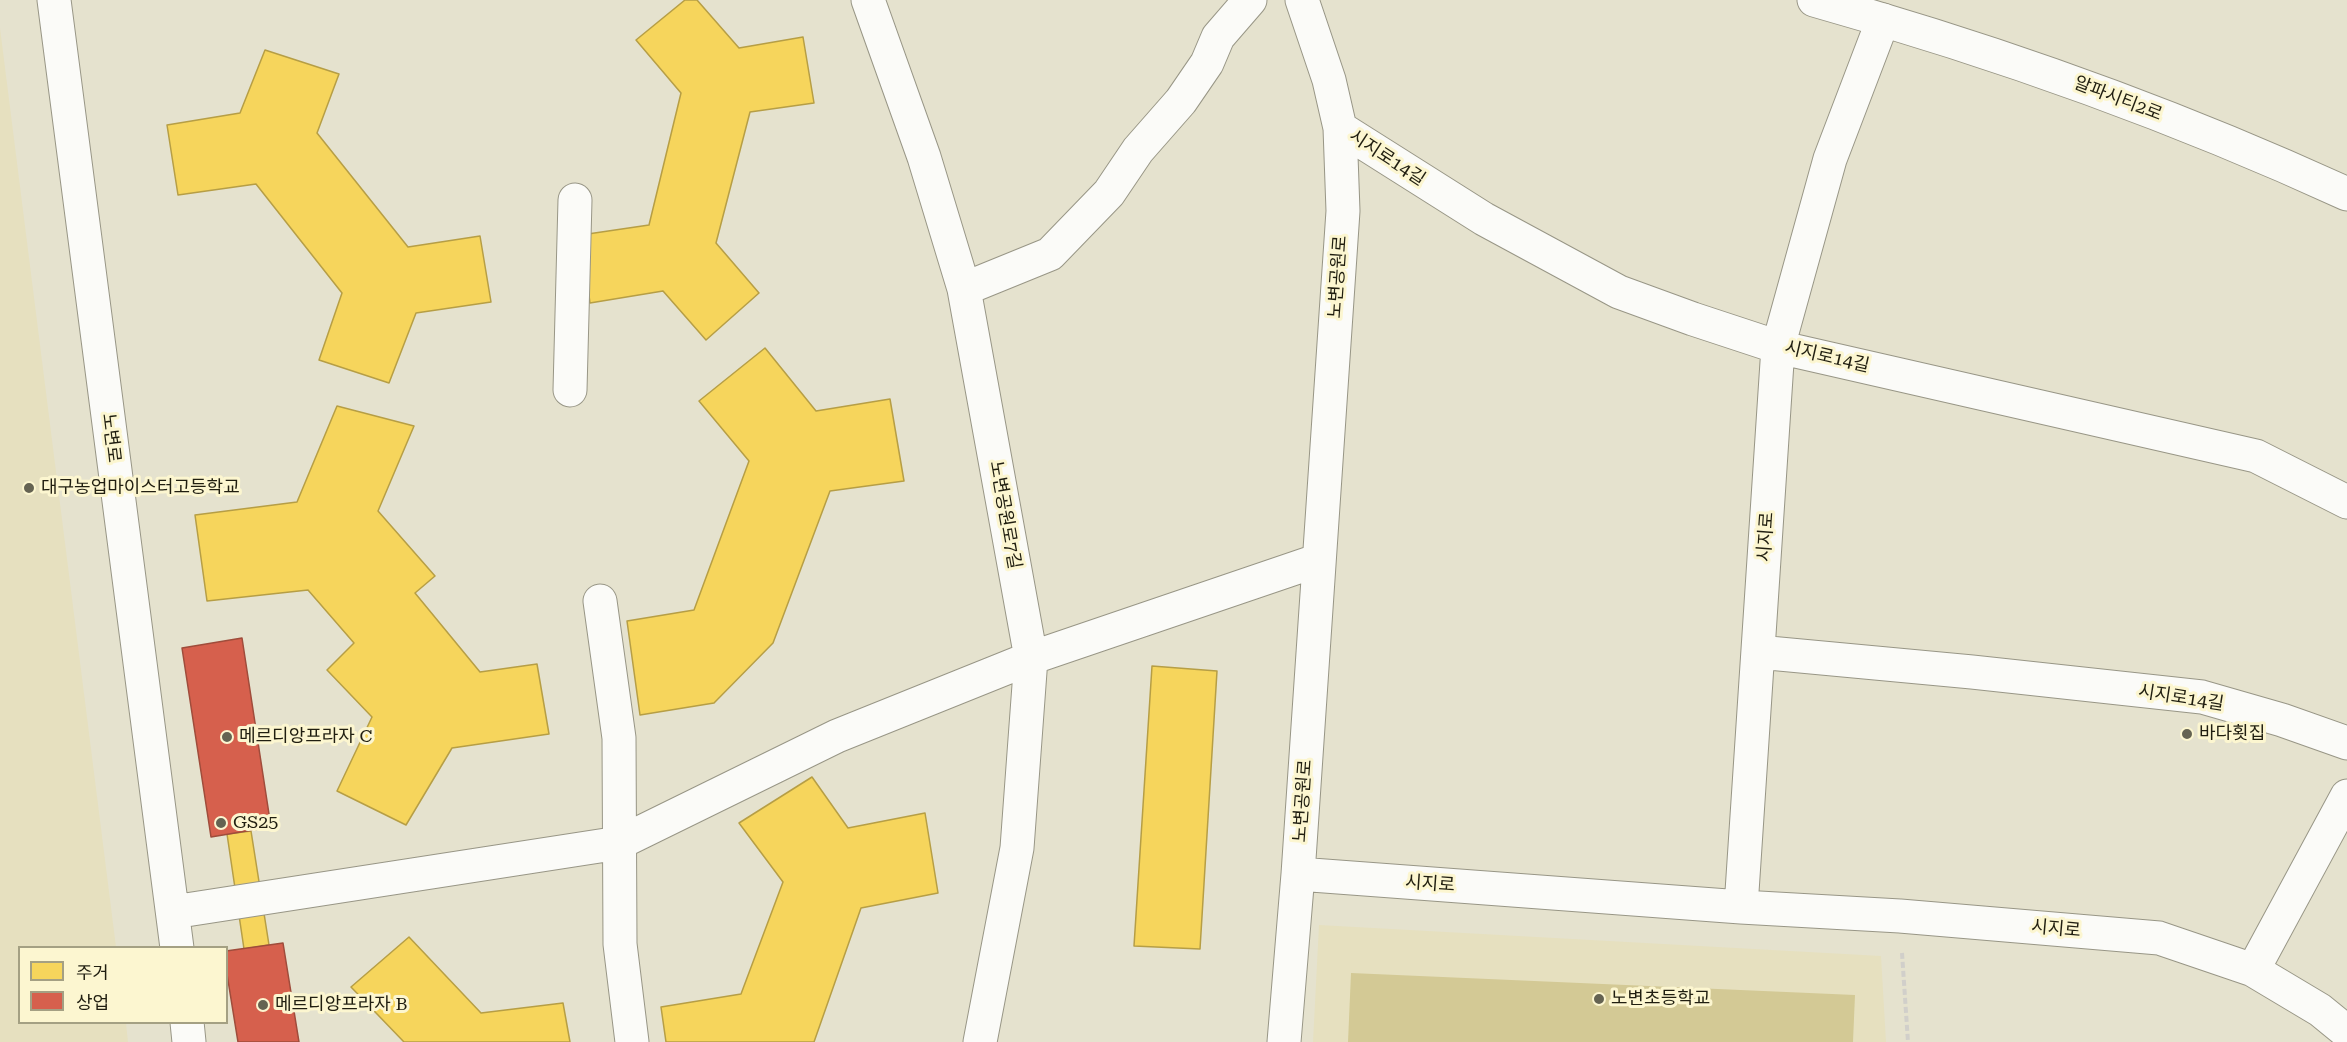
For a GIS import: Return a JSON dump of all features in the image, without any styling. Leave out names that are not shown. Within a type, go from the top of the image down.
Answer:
[{"type":"street","name":"노변로","points":[[54,0],[177,946]]},
{"type":"street","name":"노변공원로7길","points":[[868,0],[924,157],[964,289],[1031,658],[1017,848],[980,1042]]},
{"type":"street","points":[[964,289],[1050,254],[1109,192],[1138,150],[1181,100],[1207,63],[1218,37],[1250,0]]},
{"type":"street","name":"노변공원로","points":[[1284,1042],[1298,874],[1342,211],[1340,128],[1329,80],[1302,0]]},
{"type":"street","name":"알파시티2로","points":[[1814,0],[2079,83],[2283,165],[2347,194]]},
{"type":"street","points":[[1778,346],[1830,159],[1883,20]]},
{"type":"street","name":"시지로14길","points":[[1340,128],[1484,219],[1619,292],[1778,346],[2187,438],[2256,456],[2347,502]]},
{"type":"street","points":[[570,390],[575,200]]},
{"type":"street","name":"시지로","points":[[1742,908],[1778,346]]},
{"type":"street","points":[[173,912],[620,843],[837,736],[1031,658],[1319,560]]},
{"type":"street","points":[[600,601],[619,738],[620,944],[632,1042]]},
{"type":"street","name":"시지로14길","points":[[1758,652],[2202,697],[2282,720],[2347,743]]},
{"type":"street","points":[[2253,970],[2347,796]]},
{"type":"street","name":"시지로","points":[[1298,874],[1742,908],[1900,916],[2159,938],[2253,970],[2320,1010],[2347,1032]]},
{"type":"street","points":[[187,1024],[189,1042]]},
{"type":"path","points":[[1900,916],[1908,1042]]},
{"type":"shaded area","name":"대구농업마이스터고등학교","points":[[0,28],[116,946],[18,946],[18,1024],[126,1024],[128,1042],[0,1042]]},
{"type":"shaded area","name":"노변초등학교","points":[[1319,925],[1881,956],[1886,1042],[1313,1042]]},
{"type":"shaded area","points":[[1351,973],[1855,995],[1853,1042],[1348,1042]]},
{"type":"building: 주거","points":[[685,0],[697,0],[739,48],[803,37],[814,103],[750,112],[716,243],[759,293],[706,340],[663,291],[590,303],[581,235],[649,225],[681,93],[636,40]]},
{"type":"building: 주거","points":[[265,50],[339,74],[317,133],[408,247],[480,236],[491,302],[416,313],[389,383],[319,360],[342,293],[256,184],[178,195],[167,125],[240,113]]},
{"type":"building: 주거","points":[[765,348],[816,411],[890,399],[904,481],[830,491],[773,643],[714,703],[640,715],[627,621],[694,610],[749,461],[699,401]]},
{"type":"building: 주거","points":[[337,406],[414,426],[378,511],[435,576],[415,593],[480,672],[537,664],[549,734],[452,748],[406,825],[337,791],[372,717],[327,670],[354,643],[308,590],[207,601],[195,515],[297,502]]},
{"type":"building: 주거","points":[[1152,666],[1217,671],[1200,949],[1134,946]]},
{"type":"building: 주거","points":[[812,777],[848,828],[925,813],[938,893],[861,908],[814,1042],[666,1042],[661,1007],[741,994],[783,882],[739,823]]},
{"type":"building: 주거","points":[[251,831],[269,945],[244,949],[227,834]]},
{"type":"building: 주거","points":[[409,937],[481,1013],[563,1003],[570,1042],[404,1042],[351,987]]},
{"type":"building: 상업","name":"메르디앙프라자 C","points":[[242,638],[271,827],[211,837],[182,648]]},
{"type":"building: 상업","name":"메르디앙프라자 B","points":[[283,943],[299,1042],[238,1042],[228,980],[228,951]]},
{"type":"place","name":"대구농업마이스터고등학교","points":[[29,488]]},
{"type":"place","name":"바다횟집","points":[[2187,734]]},
{"type":"place","name":"메르디앙프라자 C","points":[[227,737]]},
{"type":"place","name":"GS25","points":[[221,823]]},
{"type":"place","name":"노변초등학교","points":[[1599,999]]},
{"type":"place","name":"메르디앙프라자 B","points":[[263,1005]]}]
